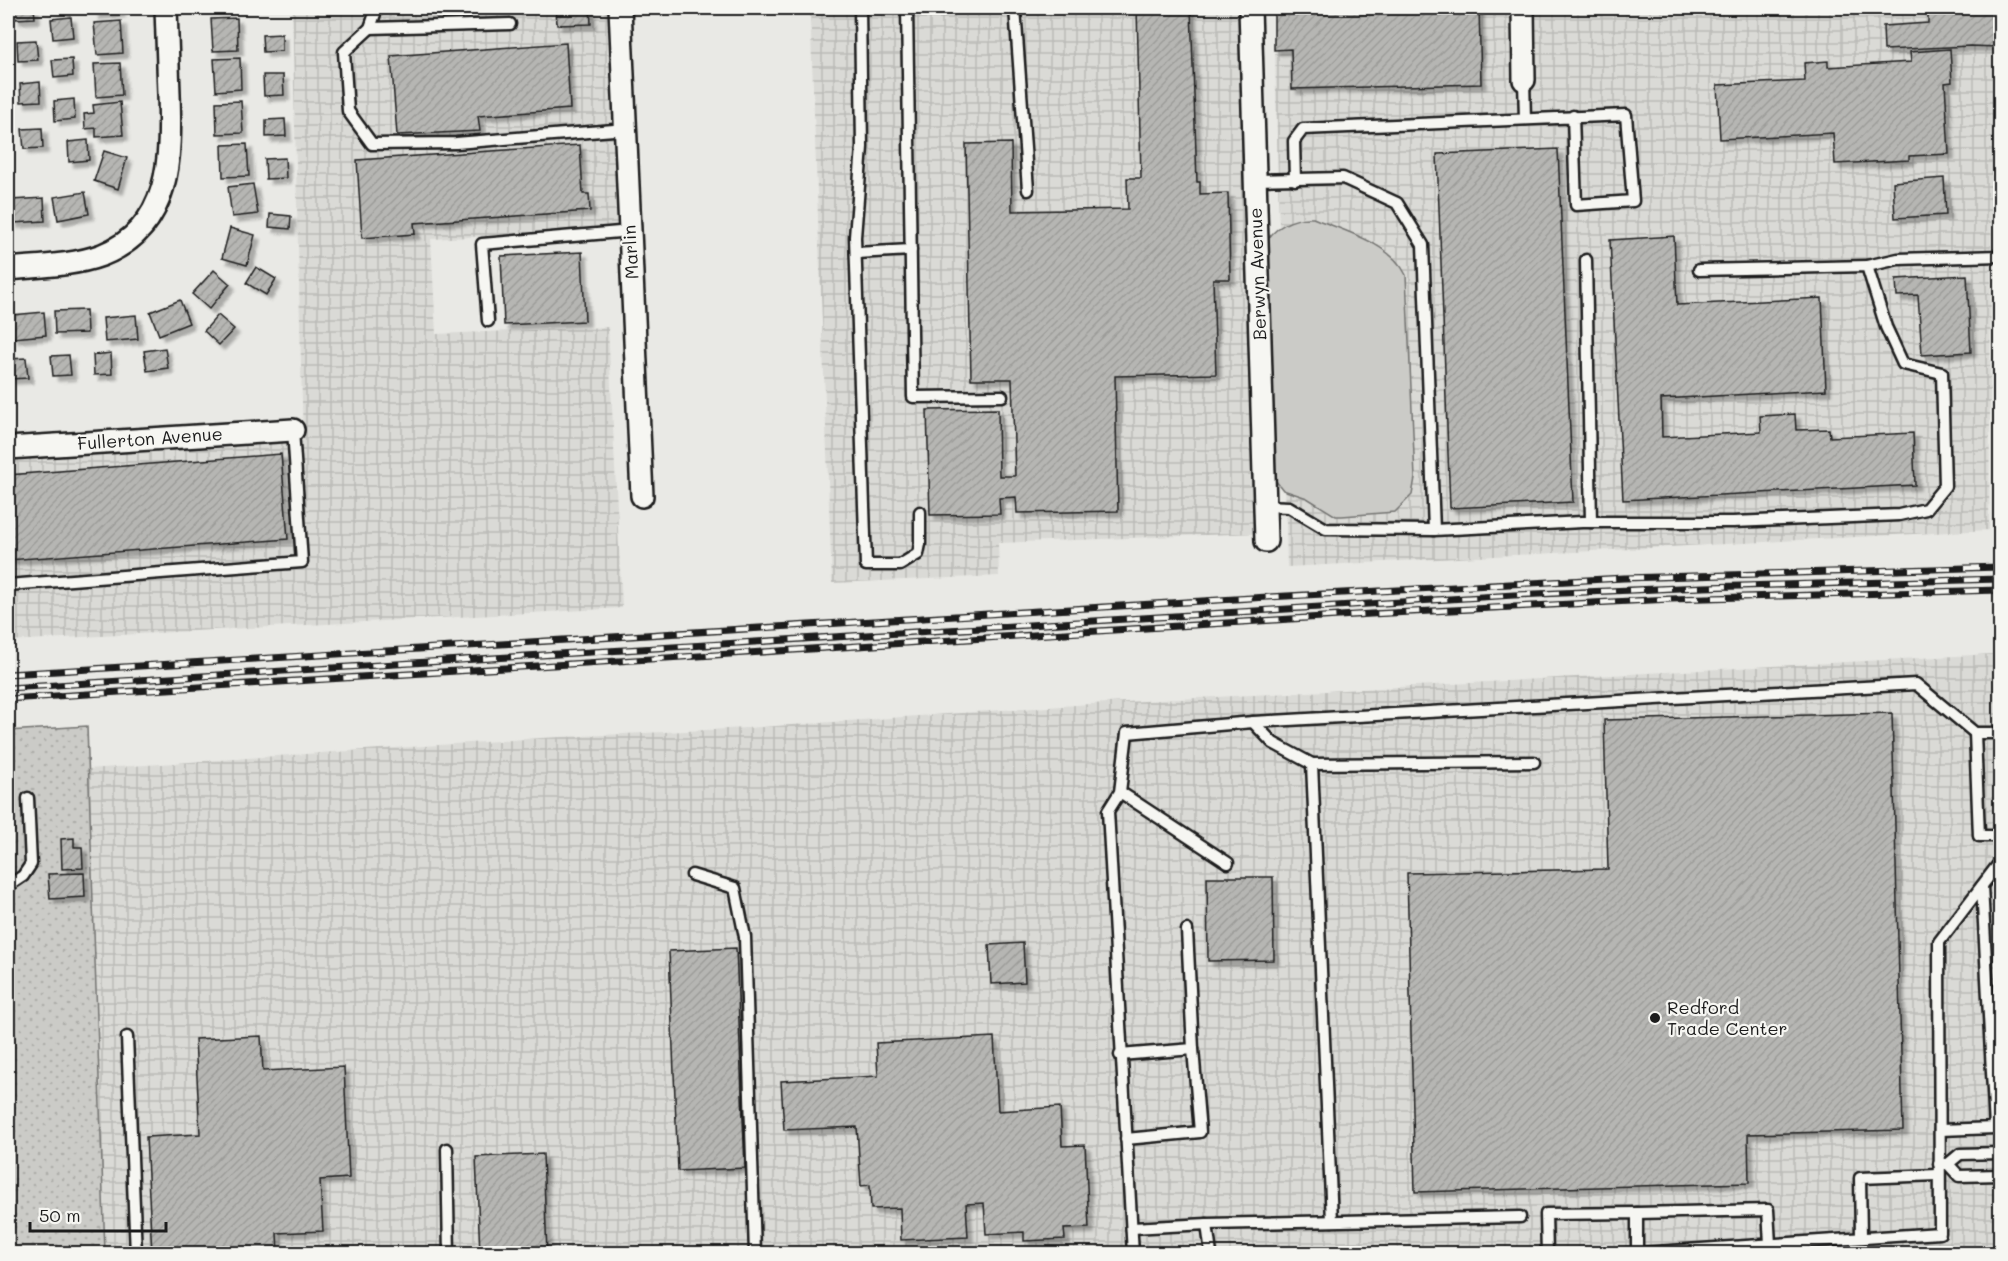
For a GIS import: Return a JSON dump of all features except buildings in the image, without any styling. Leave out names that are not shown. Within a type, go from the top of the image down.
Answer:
[{"type":"street","points":[[8,268],[86,260],[122,244],[141,227],[163,191],[170,156],[166,8]]},
{"type":"street","name":"Marlin","points":[[620,8],[642,496]]},
{"type":"street","name":"Berwyn Avenue","points":[[1250,8],[1266,541]]},
{"type":"street","points":[[1523,8],[1524,80]]},
{"type":"street","name":"Fullerton Avenue","points":[[8,448],[293,430]]},
{"type":"lane","points":[[377,8],[370,28],[344,52],[348,111],[372,144],[456,143],[626,129]]},
{"type":"lane","points":[[860,8],[862,147],[856,252],[866,565],[900,566],[918,554],[920,513]]},
{"type":"lane","points":[[907,8],[913,397],[1002,396]]},
{"type":"lane","points":[[1015,8],[1028,190]]},
{"type":"lane","points":[[370,28],[510,24]]},
{"type":"lane","points":[[1524,80],[1525,119]]},
{"type":"lane","points":[[1295,180],[1294,141],[1303,129],[1572,116],[1626,115],[1633,201],[1576,205],[1572,116]]},
{"type":"lane","points":[[1255,180],[1342,178],[1397,203],[1423,245],[1434,530]]},
{"type":"lane","points":[[488,321],[482,244],[631,231]]},
{"type":"lane","points":[[856,252],[911,250]]},
{"type":"lane","points":[[1699,270],[1867,266],[1898,259],[2001,256]]},
{"type":"lane","points":[[1586,260],[1591,522]]},
{"type":"lane","points":[[1265,506],[1289,507],[1326,529],[1434,530],[1591,522],[1745,521],[1899,515],[1926,509],[1946,486],[1942,373],[1903,364],[1886,327],[1867,266]]},
{"type":"lane","points":[[8,585],[302,562],[293,430]]},
{"type":"lane","points":[[1133,1254],[1108,811],[1120,792],[1127,733],[1253,722],[1916,684],[1975,733],[2001,733]]},
{"type":"lane","points":[[1253,722],[1273,743],[1312,764],[1534,762]]},
{"type":"lane","points":[[1975,733],[1979,836],[2001,836]]},
{"type":"lane","points":[[1312,764],[1332,1221]]},
{"type":"lane","points":[[1120,792],[1228,863]]},
{"type":"lane","points":[[8,886],[23,876],[31,864],[28,798]]},
{"type":"lane","points":[[1625,1254],[1861,1236],[1940,1233],[1942,1168],[1939,942],[2001,862]]},
{"type":"lane","points":[[692,875],[735,888],[745,937],[754,1254]]},
{"type":"lane","points":[[1940,1131],[1995,1128],[1982,886]]},
{"type":"lane","points":[[1126,1139],[1200,1132],[1187,930]]},
{"type":"lane","points":[[128,1037],[136,1254]]},
{"type":"lane","points":[[1120,1054],[1193,1049]]},
{"type":"lane","points":[[447,1149],[449,1254]]},
{"type":"lane","points":[[1861,1236],[1860,1178],[1942,1168],[1960,1154],[2001,1153]]},
{"type":"lane","points":[[1942,1168],[1959,1176],[2001,1175]]},
{"type":"lane","points":[[1547,1254],[1546,1214],[1768,1210],[1770,1244]]},
{"type":"lane","points":[[1637,1213],[1637,1253]]},
{"type":"lane","points":[[1132,1228],[1208,1224],[1520,1217]]},
{"type":"lane","points":[[1208,1224],[1211,1254]]},
{"type":"shaded area","points":[[292,8],[607,8],[618,229],[431,239],[436,334],[608,327],[622,608],[8,641],[8,458],[303,441]]},
{"type":"shaded area","points":[[810,8],[1238,8],[1259,533],[998,543],[999,576],[832,583]]},
{"type":"shaded area","points":[[1274,8],[2000,8],[2000,53],[1992,167],[1989,530],[1287,567]]},
{"type":"shaded area","points":[[1313,218],[1378,246],[1390,254],[1406,275],[1415,478],[1412,495],[1395,512],[1336,516],[1307,498],[1283,490],[1272,476],[1265,245],[1273,233],[1284,224],[1298,219]]},
{"type":"shaded area","points":[[1992,654],[2000,769],[2000,1253],[105,1253],[88,769],[1090,704]]},
{"type":"shaded area","points":[[87,726],[105,1253],[8,1254],[8,731]]},
{"type":"railway","points":[[8,674],[1268,597],[1624,578],[2000,567]]},
{"type":"railway","points":[[8,688],[1514,595],[2000,579]]},
{"type":"railway","points":[[8,699],[1371,614],[1671,599],[2000,590]]},
{"type":"place","name":"Redford Trade Center","points":[[1655,1018]]}]
